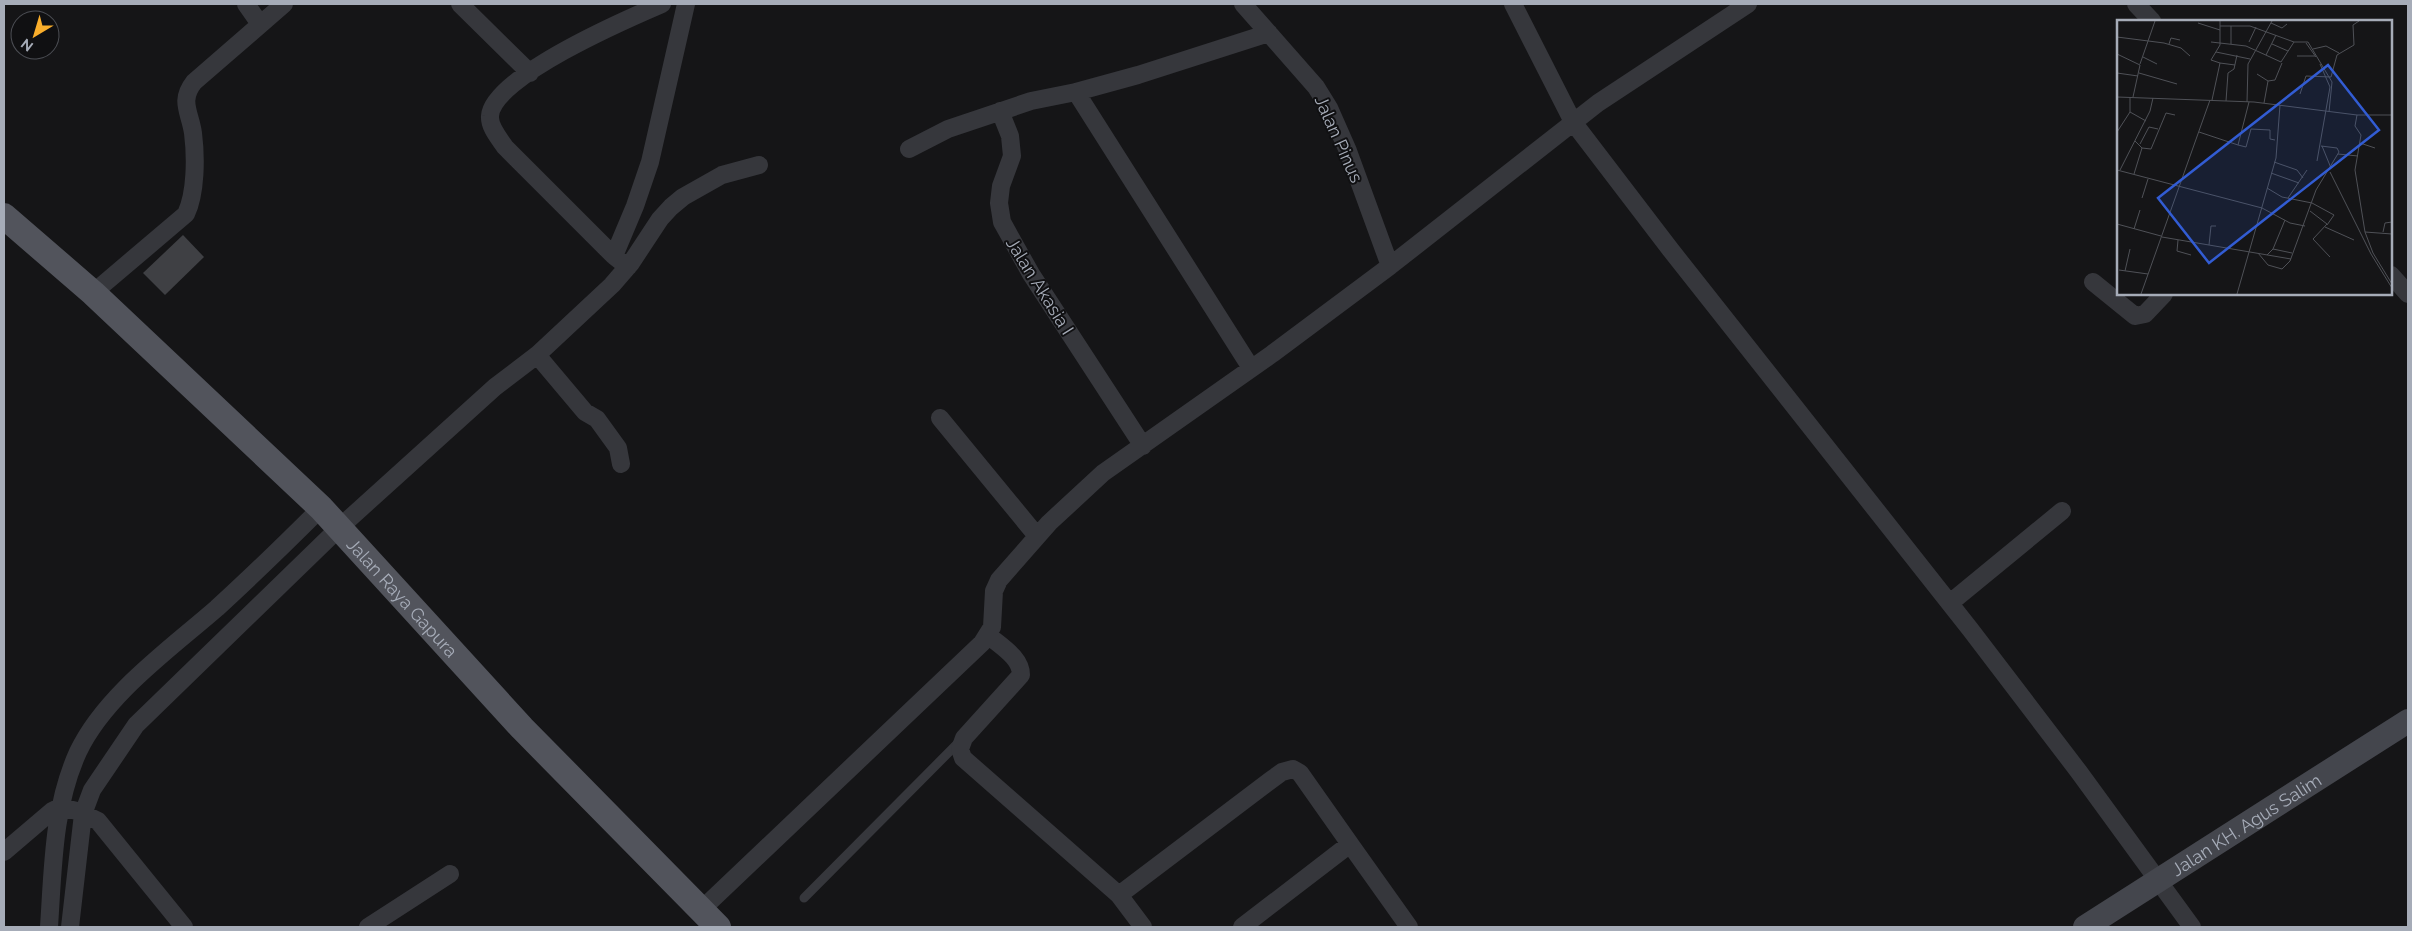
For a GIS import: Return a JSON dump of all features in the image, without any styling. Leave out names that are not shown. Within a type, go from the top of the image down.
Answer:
[{"type":"main road","name":"Jalan Raya Gapura","points":[[4,216],[85,286],[321,508],[522,728],[709,919]]},
{"type":"main road","name":"Jalan KH. Agus Salim","points":[[2085,927],[2408,721]]},
{"type":"street","points":[[246,4],[260,24]]},
{"type":"street","points":[[85,286],[186,214],[192,201],[193,187],[193,134],[186,100],[187,91],[194,82],[284,4]]},
{"type":"street","points":[[460,4],[530,73]]},
{"type":"street","points":[[621,262],[510,152],[494,132],[490,117],[494,102],[530,73],[567,48],[662,4]]},
{"type":"street","points":[[4,852],[73,810],[92,790],[136,725],[339,528],[496,387],[537,355],[612,285],[621,262],[635,206],[650,162],[686,4]]},
{"type":"street","name":"Jalan Pinus","points":[[1244,4],[1316,87],[1329,108],[1348,151],[1390,266]]},
{"type":"street","points":[[1513,4],[1573,122],[1670,249],[1950,603],[2080,772],[2192,927]]},
{"type":"street","points":[[709,919],[982,643],[992,627],[994,592],[999,580],[1037,536],[1080,492],[1103,473],[1143,446],[1390,266],[1573,122],[1626,84],[1748,4]]},
{"type":"street","points":[[2136,4],[2151,20]]},
{"type":"street","points":[[909,149],[948,129],[1031,101],[1076,92],[1138,75],[1269,33]]},
{"type":"street","points":[[1076,92],[1251,368]]},
{"type":"street","name":"Jalan Akasia I","points":[[1000,111],[1010,136],[1012,156],[1001,186],[999,203],[1002,222],[1031,274],[1143,446]]},
{"type":"street","points":[[621,262],[683,197],[722,175],[759,165]]},
{"type":"street","points":[[2392,276],[2408,294]]},
{"type":"street","points":[[2093,282],[2135,316],[2145,314],[2163,295]]},
{"type":"street","points":[[537,355],[585,412],[597,419],[618,448],[622,464]]},
{"type":"street","points":[[940,418],[1037,536]]},
{"type":"street","points":[[70,927],[73,810],[78,753],[90,731],[122,692],[231,595],[321,508]]},
{"type":"street","points":[[1950,603],[2062,511]]},
{"type":"street","points":[[988,635],[1017,661],[1021,668],[1021,675],[964,738],[960,750],[963,758],[1119,895],[1143,927]]},
{"type":"street","points":[[1119,895],[1282,772],[1293,769],[1300,773],[1409,927]]},
{"type":"street","points":[[49,927],[73,810]]},
{"type":"street","points":[[73,810],[98,821],[184,927]]},
{"type":"street","points":[[1242,927],[1350,844]]},
{"type":"street","points":[[368,927],[450,874]]},
{"type":"lane","points":[[804,898],[964,738]]},
{"type":"building","points":[[183,235],[204,257],[165,295],[143,273]]}]
